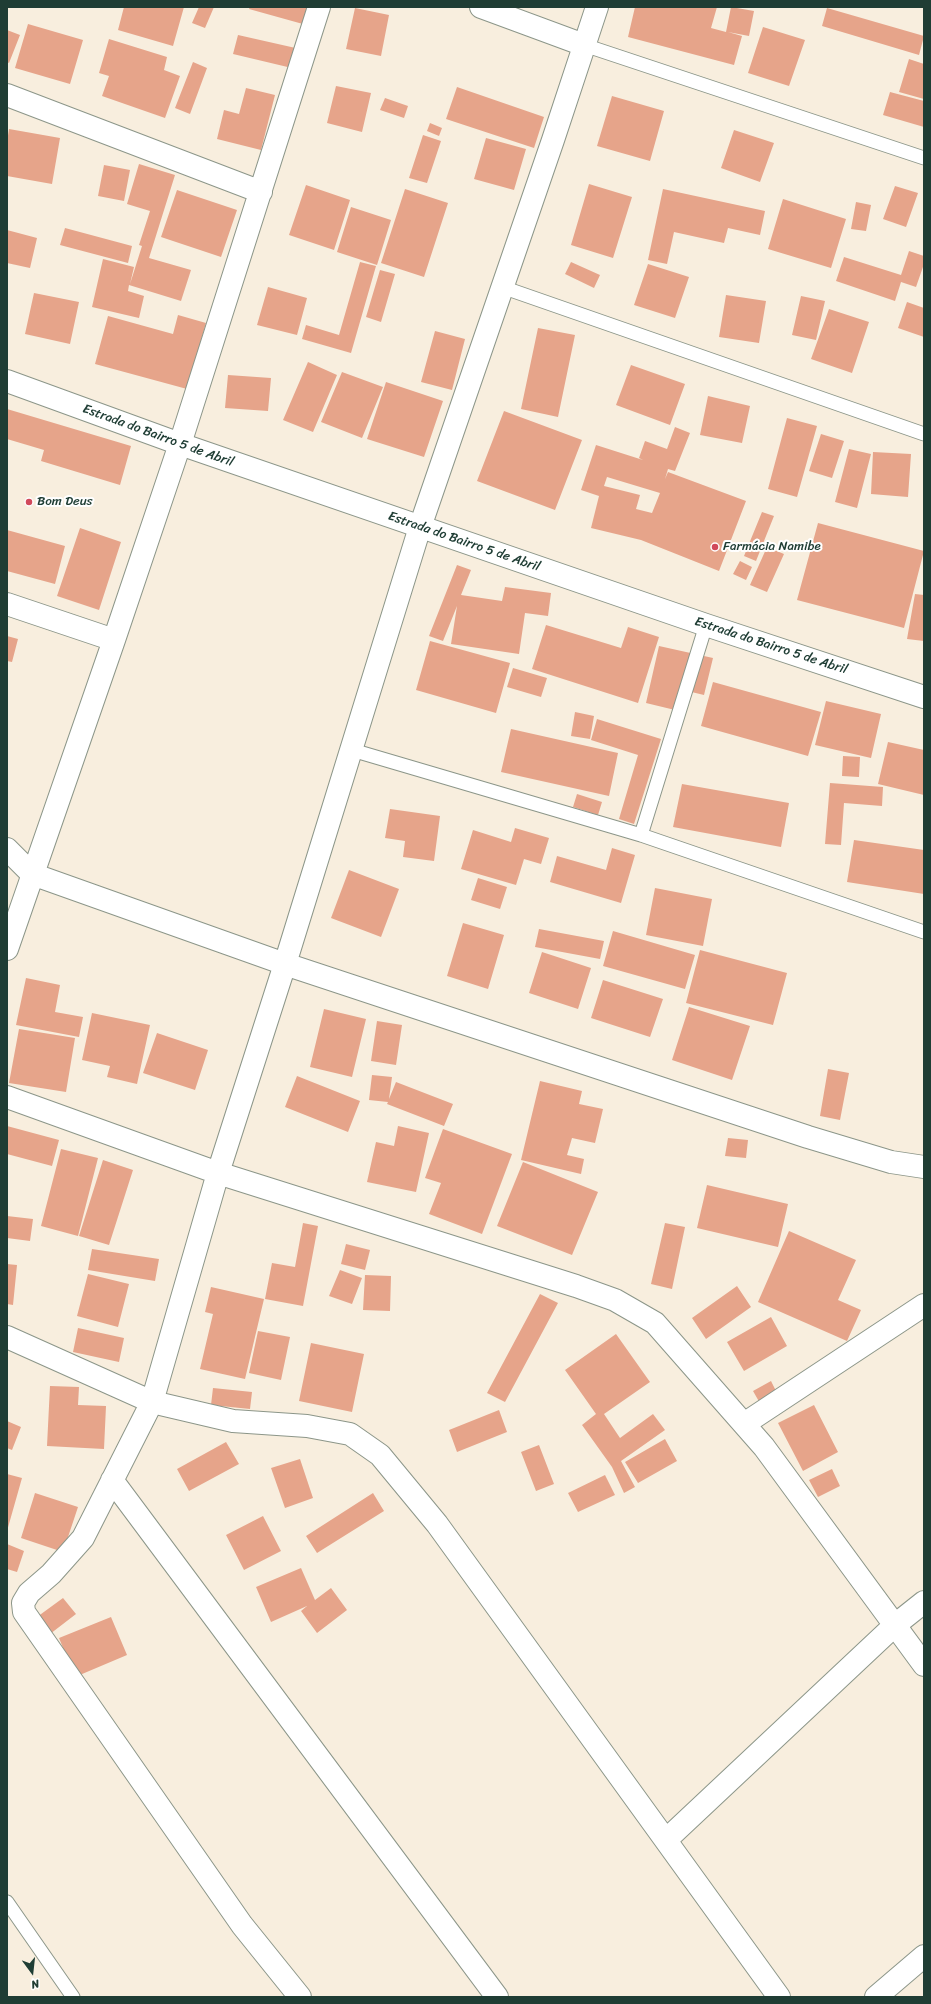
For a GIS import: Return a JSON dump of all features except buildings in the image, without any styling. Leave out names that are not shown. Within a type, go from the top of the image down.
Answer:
[{"type":"street","points":[[7,949],[180,444],[319,7]]},
{"type":"street","points":[[481,7],[584,45]]},
{"type":"street","points":[[300,1997],[242,1925],[24,1612],[23,1603],[29,1593],[51,1574],[83,1538],[152,1402],[218,1173],[352,750],[420,527],[597,7]]},
{"type":"street","points":[[7,95],[261,192]]},
{"type":"street","name":"Estrada do Bairro 5 de Abril","points":[[7,381],[180,444],[420,527],[706,625],[924,697]]},
{"type":"street","points":[[7,604],[114,640]]},
{"type":"street","points":[[7,849],[32,874],[285,964],[808,1137],[891,1162],[924,1168]]},
{"type":"street","points":[[7,1097],[218,1173],[576,1286],[614,1300],[655,1323],[764,1447],[924,1665]]},
{"type":"street","points":[[744,1424],[924,1305]]},
{"type":"street","points":[[7,1337],[152,1402],[233,1421],[307,1426],[350,1434],[380,1455],[437,1524],[779,1997]]},
{"type":"street","points":[[112,1480],[497,1997]]},
{"type":"street","points":[[666,1840],[895,1625],[924,1602]]},
{"type":"street","points":[[876,1997],[924,1956]]},
{"type":"lane","points":[[584,45],[924,158]]},
{"type":"lane","points":[[502,287],[924,434]]},
{"type":"lane","points":[[641,835],[706,625]]},
{"type":"lane","points":[[352,750],[641,835],[924,932]]},
{"type":"lane","points":[[7,1902],[73,1997]]},
{"type":"place","name":"Bom Deus","points":[[29,502]]},
{"type":"place","name":"Farmácia Namibe","points":[[715,547]]}]
